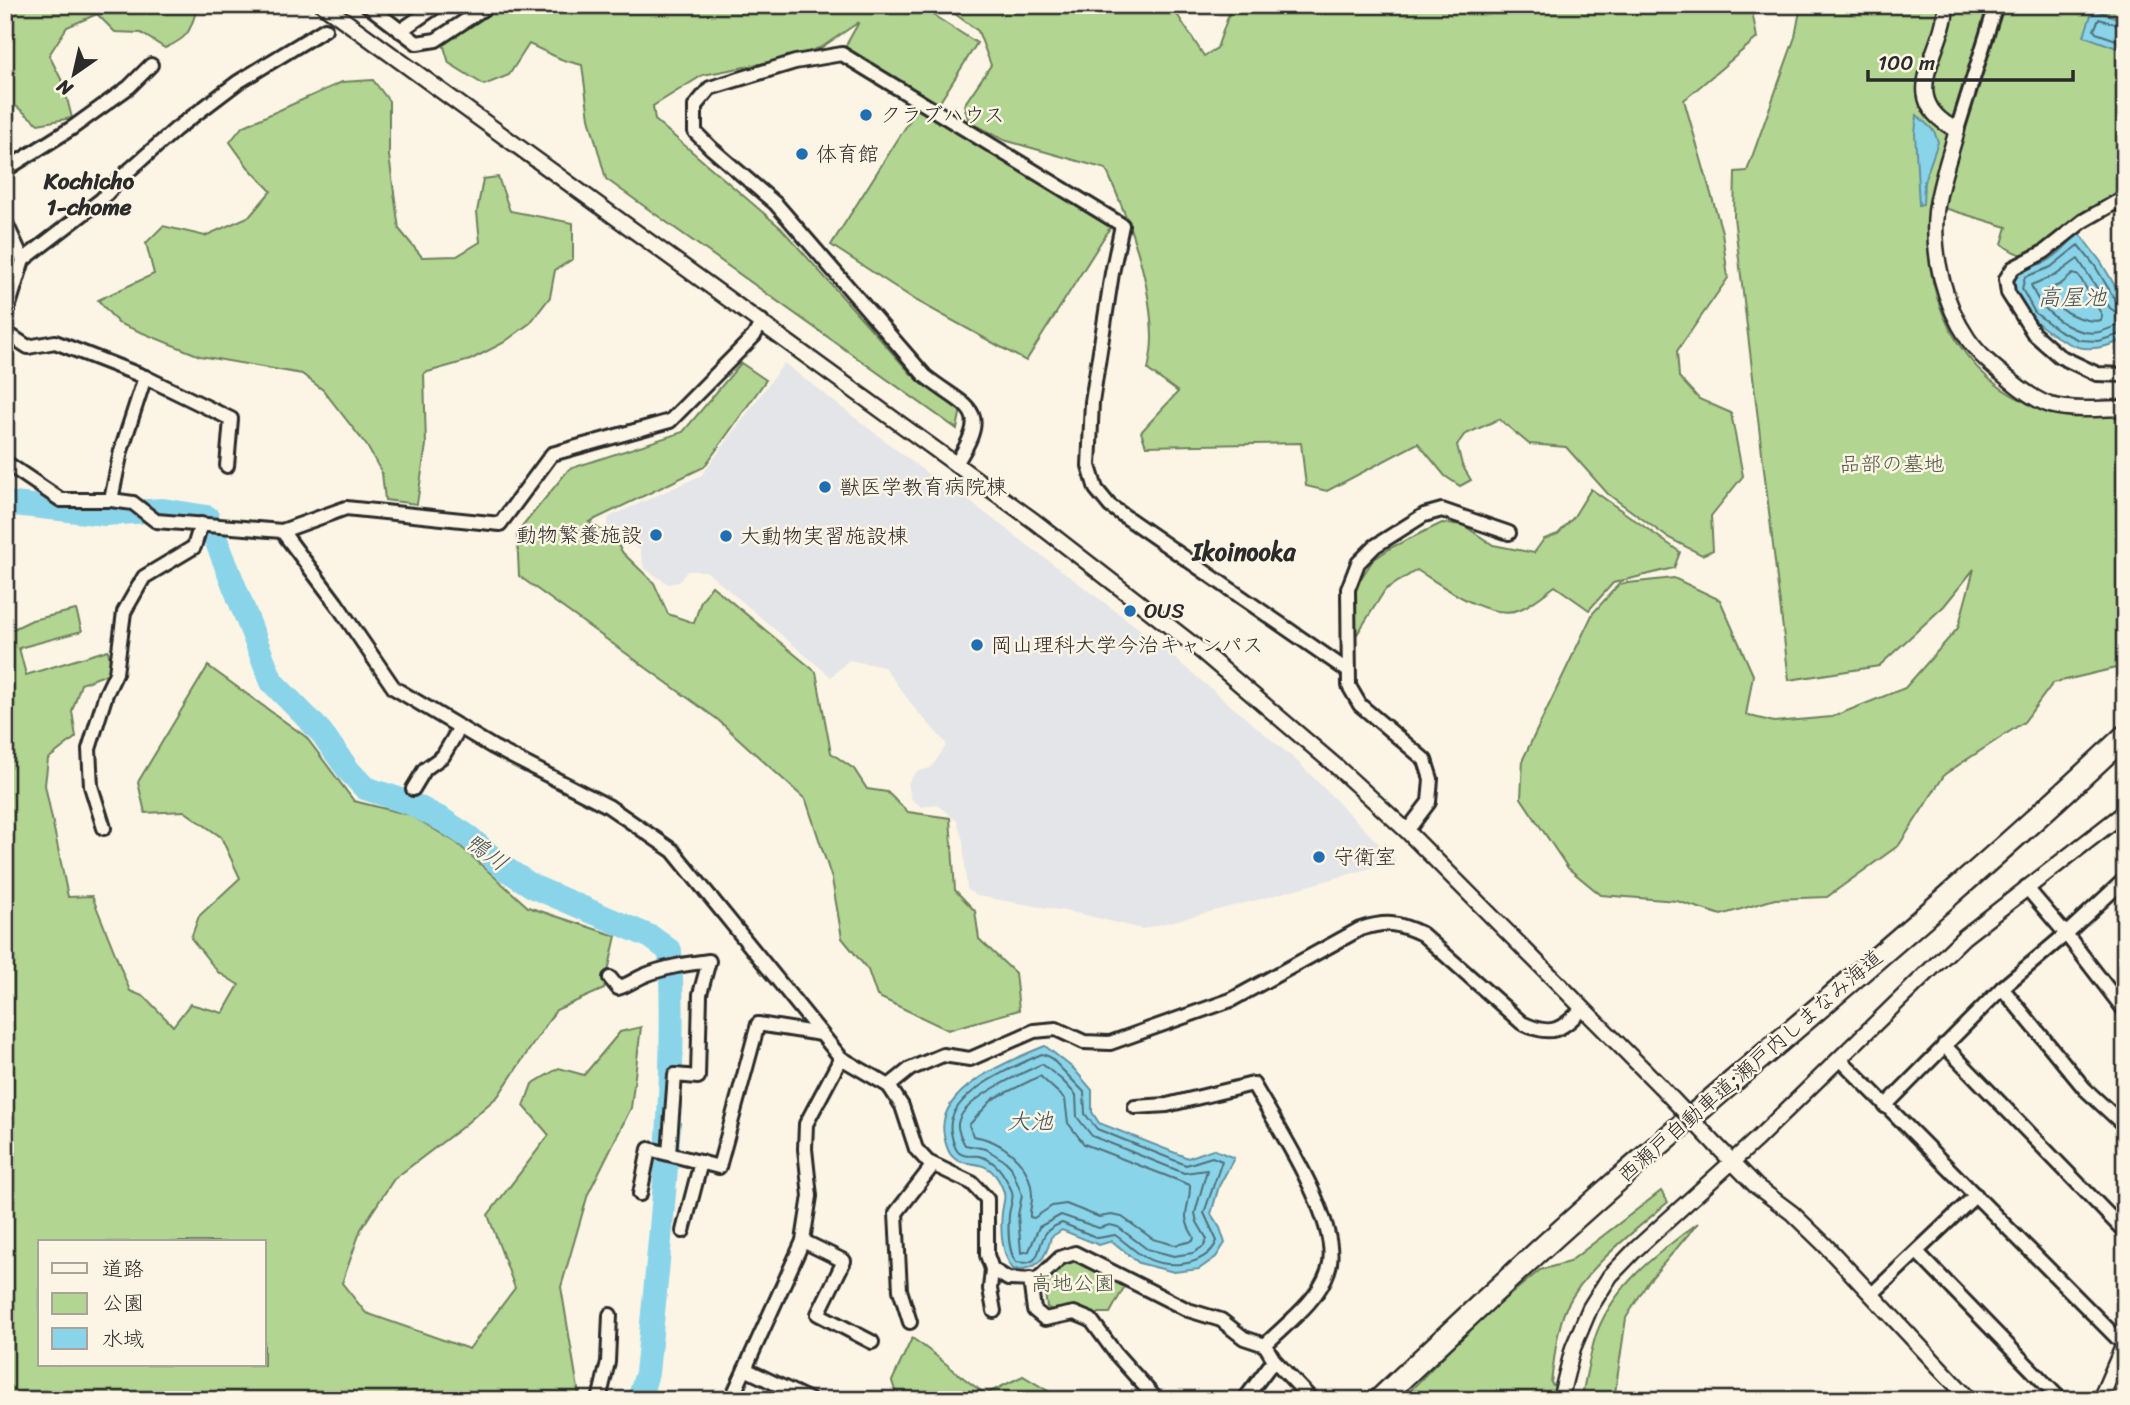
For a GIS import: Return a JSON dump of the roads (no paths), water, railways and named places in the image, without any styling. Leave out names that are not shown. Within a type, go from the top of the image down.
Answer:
[{"type":"highway","name":"西瀬戸自動車道;瀬戸内しまなみ海道","points":[[1379,1400],[1471,1312],[1928,913],[2125,736]]},
{"type":"street","points":[[323,5],[762,321],[1118,584],[1200,650],[1337,767],[1407,831],[1756,1186],[1792,1213],[1970,1400]]},
{"type":"street","points":[[367,5],[417,43],[436,40],[489,5]]},
{"type":"street","points":[[400,31],[435,7],[434,5]]},
{"type":"street","points":[[1946,5],[1946,17],[1928,67],[1925,84],[1931,111],[1957,130]]},
{"type":"street","points":[[1996,5],[1957,130],[1936,211],[1936,243],[1949,302],[1969,341],[1992,366],[2050,404],[2094,409],[2125,408]]},
{"type":"street","points":[[227,466],[231,419],[145,377],[55,342],[27,347],[5,332],[5,318],[23,260],[101,200],[125,174],[176,129],[238,82],[325,29]]},
{"type":"street","points":[[955,465],[972,436],[975,421],[969,407],[925,376],[776,204],[695,132],[695,106],[710,88],[795,62],[842,54],[1122,225],[1092,402],[1089,466],[1096,489],[1110,506],[1348,671]]},
{"type":"street","points":[[5,170],[130,87],[151,65]]},
{"type":"street","points":[[2125,197],[2082,221],[2044,252],[2013,268],[2006,279],[2008,293],[2034,334],[2059,356],[2097,374],[2125,375]]},
{"type":"street","points":[[5,221],[23,260]]},
{"type":"street","points":[[5,462],[61,500],[132,503],[156,521],[282,531],[346,508],[500,524],[552,454],[670,421],[754,336],[762,321]]},
{"type":"street","points":[[110,500],[121,451],[145,377]]},
{"type":"street","points":[[1407,831],[1429,802],[1431,779],[1424,760],[1360,705],[1349,686],[1348,589],[1358,563],[1375,546],[1424,515],[1442,510],[1509,533]]},
{"type":"street","points":[[104,828],[91,786],[89,749],[116,673],[124,612],[144,577],[194,547],[201,524]]},
{"type":"street","points":[[282,531],[336,603],[394,688],[493,747],[608,806],[673,851],[841,1058],[889,1086],[902,1106],[916,1149],[933,1165],[972,1183],[987,1199],[987,1255],[992,1269],[990,1289],[994,1311]]},
{"type":"street","points":[[414,789],[425,769],[443,757],[460,727]]},
{"type":"street","points":[[1560,1400],[1573,1348],[1590,1308],[1610,1276],[1733,1162],[1964,937],[2125,812]]},
{"type":"street","points":[[1885,1106],[2003,988],[2125,879]]},
{"type":"street","points":[[2026,887],[2125,1011]]},
{"type":"street","points":[[889,1086],[910,1069],[943,1055],[970,1059],[1034,1031],[1056,1029],[1084,1042],[1110,1043],[1231,1000],[1360,929],[1380,923],[1402,925],[1422,934],[1522,1023],[1541,1032],[1558,1030],[1583,1008]]},
{"type":"street","points":[[610,978],[618,988],[678,965],[713,961],[700,994],[698,1077],[675,1074],[670,1154]]},
{"type":"street","points":[[2003,988],[2085,1089],[2125,1126]]},
{"type":"street","points":[[640,1194],[649,1149],[718,1166],[758,1024],[821,1034]]},
{"type":"street","points":[[1944,1045],[2125,1232]]},
{"type":"street","points":[[731,1400],[803,1241],[810,1196],[805,1149],[806,1124],[841,1058]]},
{"type":"street","points":[[1840,1059],[2124,1343],[2100,1400]]},
{"type":"street","points":[[1135,1107],[1167,1105],[1252,1084],[1305,1174],[1330,1236],[1329,1269],[1315,1295],[1265,1345]]},
{"type":"street","points":[[683,1231],[701,1162]]},
{"type":"street","points":[[910,1322],[900,1290],[896,1213],[933,1165]]},
{"type":"street","points":[[1872,1294],[1976,1195]]},
{"type":"street","points":[[803,1241],[844,1261],[818,1314],[872,1342]]},
{"type":"street","points":[[992,1269],[1008,1279],[1037,1280],[1059,1258],[1075,1253],[1188,1310],[1221,1320],[1244,1338],[1265,1345],[1274,1360],[1312,1400]]},
{"type":"street","points":[[1917,1253],[2061,1400]]},
{"type":"street","points":[[1030,1279],[1034,1310],[1045,1319],[1073,1313],[1091,1320],[1116,1354],[1157,1400]]},
{"type":"street","points":[[599,1400],[608,1362],[610,1315]]},
{"type":"street","points":[[1244,1400],[1274,1360]]},
{"type":"street","points":[[745,1369],[793,1396],[810,1400]]},
{"type":"water","points":[[2093,9],[2125,21],[2125,51],[2084,36]]},
{"type":"water","points":[[1917,115],[1934,131],[1938,142],[1924,182],[1923,204],[1919,205],[1915,133]]},
{"type":"water","name":"高屋池","points":[[2078,232],[2101,262],[2125,303],[2125,339],[2114,344],[2090,348],[2068,343],[2033,319],[2017,297],[2014,286],[2019,272],[2051,259]]},
{"type":"water","name":"大池","points":[[1045,1046],[1074,1069],[1092,1090],[1092,1112],[1099,1123],[1188,1158],[1213,1149],[1234,1158],[1219,1186],[1211,1214],[1225,1243],[1216,1257],[1199,1269],[1174,1272],[1139,1263],[1112,1241],[1099,1245],[1062,1230],[1051,1237],[1046,1252],[1034,1266],[1013,1269],[1006,1257],[1002,1235],[1002,1187],[990,1170],[957,1160],[951,1155],[944,1135],[944,1119],[951,1104],[978,1078]]},
{"type":"waterway","name":"鴨川","points":[[5,503],[105,514],[163,510],[207,517],[272,682],[321,732],[365,788],[410,803],[443,820],[469,837],[504,868],[534,887],[651,937],[670,951],[671,1057],[666,1162],[647,1373],[639,1400]]},
{"type":"tunnel","points":[[325,29],[341,5]]},
{"type":"place","name":"クラブハウス","points":[[866,115]]},
{"type":"place","name":"体育館","points":[[802,154]]},
{"type":"place","name":"獣医学教育病院棟","points":[[825,487]]},
{"type":"place","name":"動物繁養施設","points":[[656,535]]},
{"type":"place","name":"大動物実習施設棟","points":[[726,536]]},
{"type":"place","name":"OUS","points":[[1130,611]]},
{"type":"place","name":"岡山理科大学今治キャンパス","points":[[977,645]]},
{"type":"place","name":"守衛室","points":[[1319,857]]},
{"type":"district","name":"Kochicho 1-chome","points":[[89,194]]},
{"type":"district","name":"Ikoinooka","points":[[1244,552]]},
{"type":"park label","name":"品部の墓地","points":[[1892,464]]},
{"type":"park label","name":"高地公園","points":[[1073,1283]]}]
